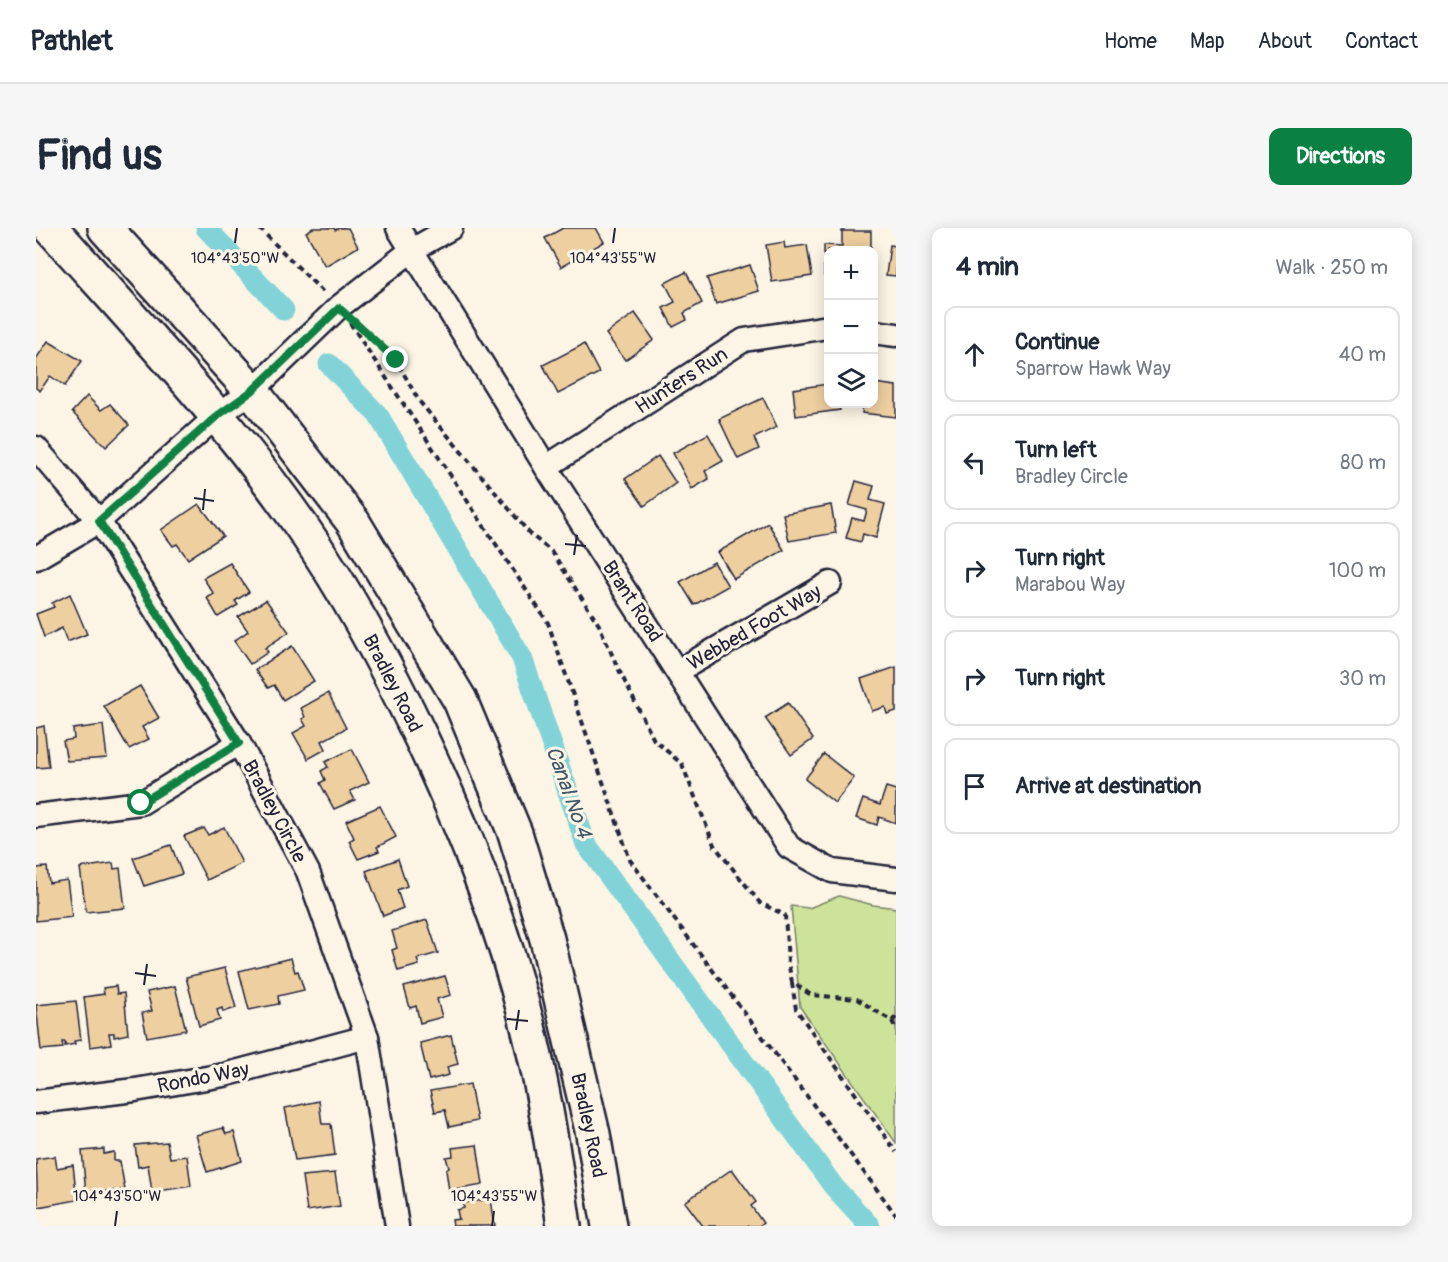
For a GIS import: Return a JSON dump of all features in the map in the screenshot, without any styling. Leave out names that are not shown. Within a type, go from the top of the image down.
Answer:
[{"type":"main road","name":"Bradley Road","points":[[51,228],[217,416],[302,527],[353,606],[402,698],[452,803],[480,871],[505,943],[529,1030],[550,1134],[564,1226]]},
{"type":"main road","name":"Bradley Road","points":[[105,228],[252,391],[353,522],[460,700],[515,833],[547,939],[593,1134],[609,1226]]},
{"type":"street","name":"Brant Road","points":[[398,228],[546,467],[789,847],[832,871],[896,879]]},
{"type":"street","points":[[36,558],[99,521],[217,416],[252,391],[339,308],[412,250],[451,228]]},
{"type":"street","name":"Hunters Run","points":[[546,467],[744,340],[824,328]]},
{"type":"street","points":[[878,333],[896,335]]},
{"type":"street","name":"Bradley Circle","points":[[36,448],[99,521],[239,743],[308,872],[367,1037],[397,1226]]},
{"type":"street","name":"Webbed Foot Way","points":[[678,671],[830,583]]},
{"type":"street","points":[[36,816],[141,803],[239,743]]},
{"type":"street","name":"Rondo Way","points":[[36,1102],[135,1090],[224,1075],[367,1037]]},
{"type":"path","points":[[259,228],[339,308],[396,360],[419,401],[530,534],[552,552],[599,625],[654,740],[682,764],[714,845],[760,903],[785,915],[788,962],[796,1009],[896,1152]]},
{"type":"path","points":[[339,308],[548,623],[630,860],[896,1215]]},
{"type":"path","points":[[792,982],[811,995],[857,999],[894,1019],[896,1030]]},
{"type":"green space","points":[[839,896],[873,905],[896,908],[896,1143],[800,1007],[791,906],[809,908]]},
{"type":"building","points":[[313,228],[334,228],[335,230],[348,228],[358,247],[325,266],[306,232]]},
{"type":"building","points":[[563,228],[596,228],[604,242],[561,267],[545,238]]},
{"type":"building","points":[[842,231],[871,231],[871,246],[842,246]]},
{"type":"building","points":[[784,242],[785,248],[807,245],[812,276],[772,282],[766,245]]},
{"type":"building","points":[[890,245],[896,246],[896,276],[886,275]]},
{"type":"building","points":[[750,265],[759,291],[716,304],[707,278]]},
{"type":"building","points":[[686,272],[702,303],[684,313],[687,320],[673,327],[663,308],[675,302],[665,283]]},
{"type":"building","points":[[635,313],[654,340],[625,360],[606,334]]},
{"type":"building","points":[[48,341],[82,361],[65,386],[50,376],[40,391],[36,388],[36,359]]},
{"type":"building","points":[[584,344],[599,373],[558,394],[543,365]]},
{"type":"building","points":[[878,384],[896,386],[896,417],[862,413],[863,408],[878,408]]},
{"type":"building","points":[[824,385],[824,408],[840,408],[840,410],[796,416],[793,389]]},
{"type":"building","points":[[87,396],[101,410],[110,404],[129,425],[106,447],[72,412]]},
{"type":"building","points":[[763,398],[777,427],[754,438],[759,449],[738,459],[719,419]]},
{"type":"building","points":[[708,434],[723,461],[705,471],[709,479],[692,489],[673,453]]},
{"type":"building","points":[[658,456],[676,483],[644,506],[625,479]]},
{"type":"building","points":[[856,481],[874,486],[870,500],[885,504],[876,538],[863,534],[861,542],[846,538],[852,518],[864,521],[867,510],[849,505]]},
{"type":"building","points":[[199,504],[223,536],[188,559],[177,544],[173,546],[161,530]]},
{"type":"building","points":[[831,505],[836,533],[789,541],[783,514]]},
{"type":"building","points":[[768,523],[784,550],[734,579],[718,552]]},
{"type":"building","points":[[714,562],[728,586],[694,605],[680,582]]},
{"type":"building","points":[[230,563],[249,592],[235,601],[238,605],[218,617],[207,598],[214,594],[203,578]]},
{"type":"building","points":[[70,594],[87,634],[67,642],[62,628],[44,637],[36,614],[54,607],[52,603]]},
{"type":"building","points":[[266,600],[289,632],[265,648],[268,652],[250,664],[234,641],[248,631],[238,617]]},
{"type":"building","points":[[292,646],[314,681],[283,700],[274,685],[268,688],[255,670]]},
{"type":"building","points":[[896,667],[896,711],[887,714],[885,707],[872,711],[861,679]]},
{"type":"building","points":[[140,686],[159,718],[142,727],[149,739],[129,749],[104,706]]},
{"type":"building","points":[[328,693],[346,728],[322,741],[326,749],[308,759],[293,733],[306,726],[302,719],[305,717],[301,708]]},
{"type":"building","points":[[788,703],[813,739],[791,755],[765,718]]},
{"type":"building","points":[[103,725],[107,758],[67,761],[63,741],[74,739],[73,729]]},
{"type":"building","points":[[44,726],[49,767],[36,768],[36,728]]},
{"type":"building","points":[[352,749],[369,782],[350,791],[355,800],[334,809],[320,783],[325,780],[321,771],[328,767],[325,762]]},
{"type":"building","points":[[824,754],[854,778],[835,803],[805,779]]},
{"type":"building","points":[[886,787],[896,790],[896,823],[879,817],[877,825],[856,818],[863,799],[880,805]]},
{"type":"building","points":[[380,806],[396,837],[377,847],[379,851],[358,859],[349,841],[354,838],[346,821]]},
{"type":"building","points":[[224,827],[242,863],[207,880],[184,836],[204,828],[208,835]]},
{"type":"building","points":[[171,845],[182,874],[144,886],[133,858]]},
{"type":"building","points":[[398,859],[407,886],[397,890],[403,908],[383,916],[366,871]]},
{"type":"building","points":[[113,863],[114,869],[120,868],[125,908],[86,912],[80,868]]},
{"type":"building","points":[[47,867],[49,883],[67,880],[72,917],[36,921],[36,868]]},
{"type":"building","points":[[427,920],[438,953],[417,959],[419,965],[398,971],[392,950],[397,948],[392,931]]},
{"type":"building","points":[[291,958],[304,990],[278,996],[279,1004],[249,1010],[239,971]]},
{"type":"building","points":[[225,968],[236,1008],[223,1012],[222,1008],[217,1010],[220,1020],[199,1026],[186,977]]},
{"type":"building","points":[[445,976],[451,995],[437,999],[442,1017],[420,1023],[416,1006],[410,1008],[404,987]]},
{"type":"building","points":[[116,986],[117,994],[124,993],[128,1034],[114,1037],[114,1033],[109,1033],[111,1044],[90,1047],[84,997],[104,994],[103,988]]},
{"type":"building","points":[[175,986],[186,1030],[147,1037],[142,1013],[152,1011],[147,992]]},
{"type":"building","points":[[76,1001],[81,1040],[65,1046],[65,1042],[62,1042],[63,1048],[41,1050],[36,1005]]},
{"type":"building","points":[[451,1035],[458,1064],[447,1067],[449,1075],[429,1080],[420,1043]]},
{"type":"building","points":[[470,1084],[477,1121],[449,1127],[445,1110],[435,1112],[430,1091]]},
{"type":"building","points":[[319,1101],[322,1124],[331,1124],[335,1155],[295,1160],[285,1108]]},
{"type":"building","points":[[223,1128],[226,1134],[234,1132],[242,1161],[207,1172],[196,1135]]},
{"type":"building","points":[[167,1142],[170,1158],[187,1156],[191,1186],[152,1192],[148,1165],[138,1167],[135,1145]]},
{"type":"building","points":[[477,1145],[483,1185],[449,1191],[446,1170],[449,1168],[446,1157],[453,1156],[452,1148]]},
{"type":"building","points":[[104,1149],[104,1154],[114,1152],[114,1161],[120,1161],[125,1190],[86,1193],[82,1151]]},
{"type":"building","points":[[55,1156],[57,1168],[73,1165],[77,1200],[38,1207],[36,1159]]},
{"type":"building","points":[[732,1169],[756,1202],[751,1206],[763,1223],[759,1226],[703,1226],[685,1202]]},
{"type":"building","points":[[335,1173],[340,1206],[307,1211],[302,1176]]},
{"type":"building","points":[[491,1199],[495,1226],[453,1226],[452,1220],[459,1219],[457,1210],[464,1208],[463,1203]]},
{"type":"waterway","name":"Canal No 4","points":[[206,228],[284,310]]},
{"type":"waterway","name":"Canal No 4","points":[[329,364],[378,415],[522,658],[586,844],[834,1187],[870,1226]]},
{"type":"route","points":[[141,803],[239,743],[99,521],[217,416],[252,391],[339,308],[396,360]]}]
